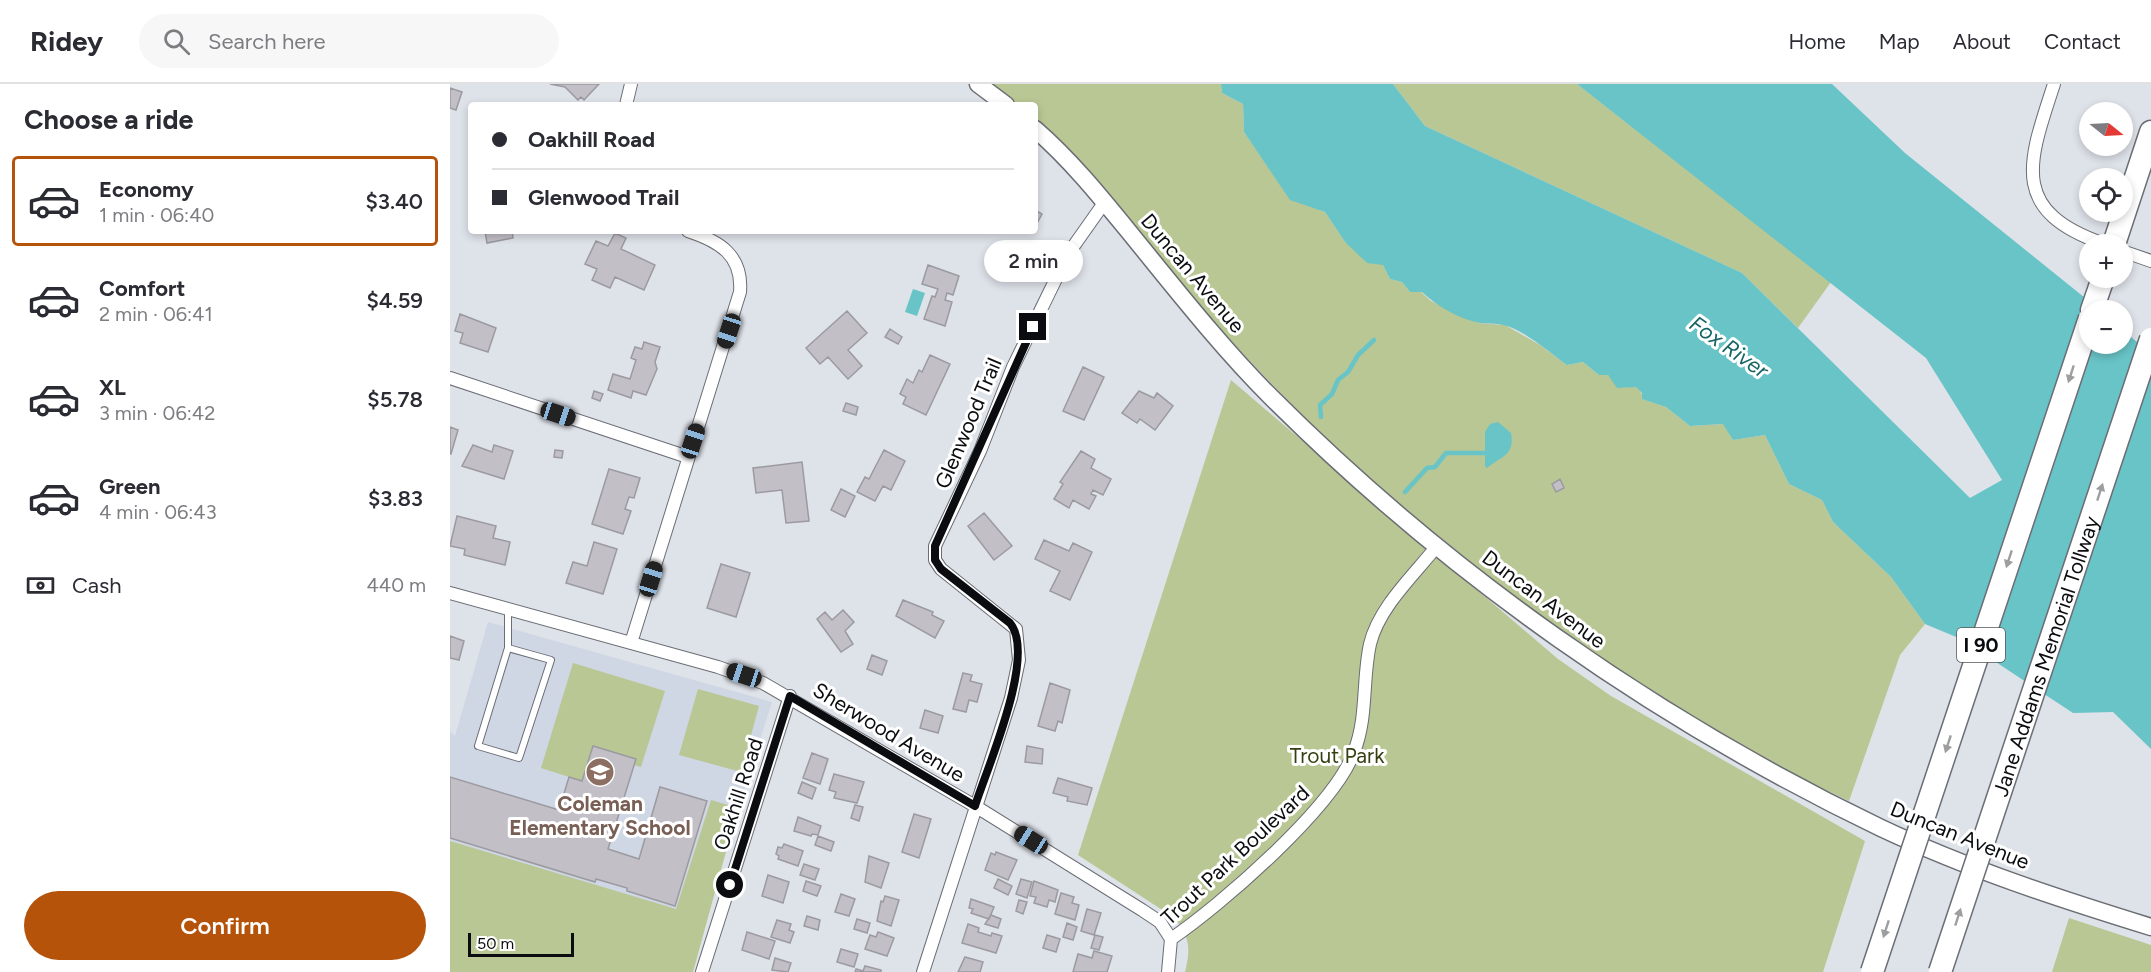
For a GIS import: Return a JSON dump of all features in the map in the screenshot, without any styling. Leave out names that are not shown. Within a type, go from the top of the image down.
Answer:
[{"type":"highway","points":[[2117,234],[2151,132]]},
{"type":"highway","name":"Jane Addams Memorial Tollway","points":[[1940,972],[2151,339]]},
{"type":"highway","name":"I 90","points":[[1872,972],[2079,351]]},
{"type":"street","points":[[627,102],[631,84]]},
{"type":"street","points":[[978,84],[1002,102]]},
{"type":"street","points":[[2054,84],[2036,140],[2032,172],[2037,198],[2055,222],[2079,235]]},
{"type":"street","name":"Duncan Avenue","points":[[1038,132],[1073,166],[1191,308],[1270,397],[1437,546],[1552,635],[1609,674],[1737,754],[1883,829],[2004,879],[2151,927]]},
{"type":"street","name":"Glenwood Trail","points":[[975,806],[1015,685],[1018,643],[1016,629],[941,569],[935,560],[935,546],[980,451],[1013,367],[1068,254],[1104,203]]},
{"type":"street","points":[[632,643],[735,311],[741,283],[738,265],[728,251],[710,239],[696,234]]},
{"type":"street","points":[[450,378],[688,457]]},
{"type":"street","name":"Trout Park Boulevard","points":[[1168,972],[1171,939],[1211,910],[1294,831],[1323,800],[1349,764],[1361,730],[1368,654],[1376,628],[1401,590],[1437,546]]},
{"type":"street","name":"Sherwood Avenue","points":[[450,593],[744,675],[790,696],[975,806],[1155,918],[1165,927],[1171,939]]},
{"type":"street","name":"Oakhill Road","points":[[702,972],[790,696]]},
{"type":"street","points":[[923,972],[975,806]]},
{"type":"lane","points":[[508,609],[508,648],[478,746],[519,758],[551,660],[508,648]]},
{"type":"shaded area","name":"Coleman Elementary School","points":[[488,622],[772,702],[686,972],[458,972],[450,967],[450,731],[455,736]]},
{"type":"green space","points":[[991,84],[1221,84],[1222,93],[1243,104],[1244,132],[1290,199],[1325,212],[1345,242],[1383,265],[1390,279],[1402,282],[1410,292],[1421,292],[1431,301],[1479,323],[1505,325],[1540,345],[1567,365],[1583,362],[1599,375],[1608,375],[1624,388],[1631,386],[1636,388],[1641,392],[1643,399],[1666,407],[1690,426],[1724,424],[1733,440],[1765,435],[1789,484],[1822,500],[1833,522],[1891,577],[1925,624],[1900,655],[1849,801],[1741,746],[1637,683],[1537,614],[1390,496],[1323,436],[1208,315],[1038,122],[1038,102],[1014,102]]},
{"type":"green space","points":[[1393,84],[1577,84],[1831,282],[1798,328],[1742,273],[1425,126]]},
{"type":"green space","name":"Trout Park","points":[[1231,380],[1558,659],[1611,696],[1865,841],[1823,972],[1185,972],[1188,943],[1183,930],[1173,917],[1078,855]]},
{"type":"green space","points":[[573,663],[665,691],[641,767],[634,765],[636,759],[593,746],[582,781],[541,768]]},
{"type":"green space","points":[[698,689],[759,706],[741,772],[679,755]]},
{"type":"green space","points":[[711,800],[738,808],[693,972],[450,972],[450,841],[676,909]]},
{"type":"green space","points":[[2069,918],[2151,945],[2151,972],[2052,972]]},
{"type":"water","name":"Fox River","points":[[1221,84],[1393,84],[1425,126],[1742,273],[1970,498],[2002,480],[1926,358],[1577,84],[1832,84],[1905,153],[2088,300],[2079,300],[2079,354],[2133,354],[2133,339],[2151,354],[2151,749],[2113,712],[2073,713],[1961,639],[1925,624],[1891,577],[1833,522],[1822,500],[1789,484],[1765,435],[1733,440],[1723,424],[1690,426],[1666,407],[1642,399],[1642,393],[1636,387],[1617,388],[1608,375],[1599,375],[1583,362],[1567,365],[1528,336],[1511,327],[1480,323],[1456,315],[1422,292],[1410,292],[1402,282],[1390,279],[1383,265],[1367,263],[1345,242],[1325,212],[1290,200],[1244,132],[1243,104],[1222,93]]},
{"type":"water","points":[[913,289],[925,293],[917,316],[905,312]]},
{"type":"water","points":[[1498,422],[1511,433],[1511,446],[1506,455],[1487,468],[1485,466],[1485,432],[1490,424]]},
{"type":"building","points":[[550,84],[599,84],[584,100],[581,97],[578,100],[565,87]]},
{"type":"building","points":[[450,88],[462,92],[456,110],[450,108]]},
{"type":"building","points":[[486,234],[512,234],[513,238],[487,243]]},
{"type":"building","points":[[614,234],[617,234],[626,238],[621,249],[655,265],[644,290],[615,277],[610,288],[592,280],[597,269],[585,264],[596,241],[608,246]]},
{"type":"building","points":[[928,265],[959,276],[953,295],[947,293],[945,300],[952,302],[945,326],[924,319],[932,296],[935,297],[938,289],[922,284]]},
{"type":"building","points":[[847,311],[867,333],[848,350],[862,366],[848,379],[828,357],[820,364],[806,348]]},
{"type":"building","points":[[460,314],[496,328],[488,352],[460,343],[463,333],[455,331]]},
{"type":"building","points":[[890,329],[902,337],[898,344],[885,337]]},
{"type":"building","points":[[644,342],[660,347],[655,362],[657,369],[646,395],[633,391],[631,398],[608,390],[613,374],[630,379],[636,360],[631,358],[635,347],[642,349]]},
{"type":"building","points":[[930,355],[950,364],[926,415],[903,404],[906,397],[900,394],[907,379],[913,383],[919,370],[922,372]]},
{"type":"building","points":[[1083,367],[1104,377],[1084,420],[1063,411]]},
{"type":"building","points":[[594,391],[603,394],[600,401],[592,398]]},
{"type":"building","points":[[1139,391],[1154,398],[1157,393],[1173,406],[1155,430],[1140,419],[1137,423],[1122,413]]},
{"type":"building","points":[[846,403],[858,407],[856,415],[843,411]]},
{"type":"building","points":[[450,427],[458,430],[451,454],[450,454]]},
{"type":"building","points":[[473,445],[492,452],[494,445],[513,451],[504,479],[462,466]]},
{"type":"building","points":[[555,450],[563,451],[562,458],[554,457]]},
{"type":"building","points":[[884,450],[905,461],[891,490],[883,486],[875,501],[857,492],[865,477],[869,479]]},
{"type":"building","points":[[1081,451],[1095,459],[1091,468],[1111,479],[1103,495],[1093,490],[1091,494],[1096,496],[1089,509],[1073,500],[1069,508],[1054,499],[1063,484],[1060,482]]},
{"type":"building","points":[[802,462],[809,521],[786,523],[782,490],[756,493],[753,468]]},
{"type":"building","points":[[609,469],[640,478],[634,498],[629,497],[625,509],[631,511],[623,534],[592,524]]},
{"type":"building","points":[[1560,479],[1564,488],[1556,492],[1552,484]]},
{"type":"building","points":[[841,489],[855,496],[845,517],[831,510]]},
{"type":"building","points":[[984,513],[1012,546],[994,560],[968,526]]},
{"type":"building","points":[[457,516],[496,526],[493,538],[510,542],[505,565],[464,555],[465,549],[450,546]]},
{"type":"building","points":[[1044,540],[1069,551],[1073,543],[1092,552],[1070,600],[1050,591],[1060,571],[1035,559]]},
{"type":"building","points":[[594,542],[617,549],[603,594],[566,583],[573,562],[587,566]]},
{"type":"building","points":[[721,564],[750,573],[736,617],[707,608]]},
{"type":"building","points":[[903,600],[933,612],[932,615],[944,621],[935,638],[896,616]]},
{"type":"building","points":[[843,610],[854,622],[845,631],[853,644],[841,652],[817,619],[825,612],[832,620]]},
{"type":"building","points":[[450,636],[464,641],[459,660],[450,658]]},
{"type":"building","points":[[872,655],[887,661],[882,675],[867,669]]},
{"type":"building","points":[[963,673],[972,675],[970,681],[982,684],[977,702],[969,700],[966,712],[953,709]]},
{"type":"building","points":[[1050,683],[1070,690],[1062,723],[1058,721],[1055,731],[1038,726]]},
{"type":"building","points":[[925,710],[943,716],[938,733],[920,728]]},
{"type":"building","points":[[593,746],[636,759],[608,849],[639,859],[660,787],[707,801],[675,906],[627,891],[627,888],[596,879],[595,882],[450,838],[450,777],[559,810],[569,777],[582,781]]},
{"type":"building","points":[[1027,746],[1043,749],[1042,764],[1025,762]]},
{"type":"building","points":[[812,753],[828,759],[820,784],[803,778]]},
{"type":"building","points":[[834,774],[864,782],[857,803],[834,798],[836,792],[829,790]]},
{"type":"building","points":[[1058,778],[1092,788],[1087,805],[1067,801],[1068,797],[1053,793]]},
{"type":"building","points":[[802,782],[816,788],[812,799],[798,793]]},
{"type":"building","points":[[855,805],[863,807],[859,821],[851,818]]},
{"type":"building","points":[[914,814],[931,819],[919,858],[902,852]]},
{"type":"building","points":[[798,817],[821,826],[818,835],[812,834],[811,836],[794,831]]},
{"type":"building","points":[[818,836],[834,842],[831,851],[815,845]]},
{"type":"building","points":[[784,844],[803,851],[798,866],[778,859],[779,856],[776,854],[778,847],[782,848]]},
{"type":"building","points":[[996,852],[1017,860],[1008,880],[985,870],[991,853],[995,855]]},
{"type":"building","points":[[869,856],[889,863],[881,888],[865,882]]},
{"type":"building","points":[[804,864],[819,869],[815,880],[800,875]]},
{"type":"building","points":[[768,875],[789,882],[783,903],[762,896]]},
{"type":"building","points":[[998,879],[1012,886],[1008,895],[994,888]]},
{"type":"building","points":[[1021,879],[1032,882],[1027,898],[1016,894]]},
{"type":"building","points":[[806,881],[821,886],[817,896],[803,891]]},
{"type":"building","points":[[1034,881],[1058,890],[1055,902],[1049,900],[1047,907],[1034,903],[1036,897],[1030,896]]},
{"type":"building","points":[[1061,893],[1074,897],[1072,903],[1079,905],[1075,920],[1055,914]]},
{"type":"building","points":[[841,894],[855,899],[849,916],[835,912]]},
{"type":"building","points":[[885,896],[899,900],[891,926],[877,921],[881,901],[883,902]]},
{"type":"building","points":[[971,899],[994,907],[989,919],[971,913],[973,909],[969,908]]},
{"type":"building","points":[[1019,900],[1027,902],[1023,914],[1016,911]]},
{"type":"building","points":[[1087,909],[1101,913],[1094,935],[1081,931]]},
{"type":"building","points":[[991,915],[1001,919],[998,928],[985,924]]},
{"type":"building","points":[[807,916],[820,920],[818,930],[804,926]]},
{"type":"building","points":[[857,919],[870,923],[867,933],[854,929]]},
{"type":"building","points":[[777,920],[791,924],[789,930],[794,932],[790,943],[771,937]]},
{"type":"building","points":[[1067,923],[1077,927],[1073,940],[1063,937]]},
{"type":"building","points":[[968,924],[979,928],[978,932],[991,936],[992,933],[1002,936],[996,953],[962,943]]},
{"type":"building","points":[[747,932],[775,941],[769,959],[742,950]]},
{"type":"building","points":[[878,932],[894,938],[887,956],[865,949],[870,935],[876,937]]},
{"type":"building","points":[[1047,935],[1060,939],[1056,952],[1043,948]]},
{"type":"building","points":[[1095,935],[1103,937],[1099,950],[1091,948]]},
{"type":"building","points":[[841,949],[858,954],[854,967],[837,962]]},
{"type":"building","points":[[1094,951],[1112,956],[1107,972],[1073,972],[1078,954],[1092,958]]},
{"type":"building","points":[[965,957],[983,962],[980,972],[958,972]]},
{"type":"building","points":[[775,958],[791,963],[788,972],[772,970]]},
{"type":"building","points":[[865,966],[881,970],[881,972],[855,972],[856,969],[863,971]]},
{"type":"waterway","points":[[1321,417],[1320,405],[1332,394],[1338,380],[1348,372],[1358,355],[1374,340]]},
{"type":"waterway","points":[[1405,492],[1427,468],[1435,467],[1446,453],[1486,453]]},
{"type":"place","name":"Coleman Elementary School","points":[[600,772]]},
{"type":"route","points":[[730,885],[790,696],[975,806],[1015,685],[1019,660],[1016,629],[941,569],[935,560],[935,546],[980,451],[1013,367],[1033,327]]}]
